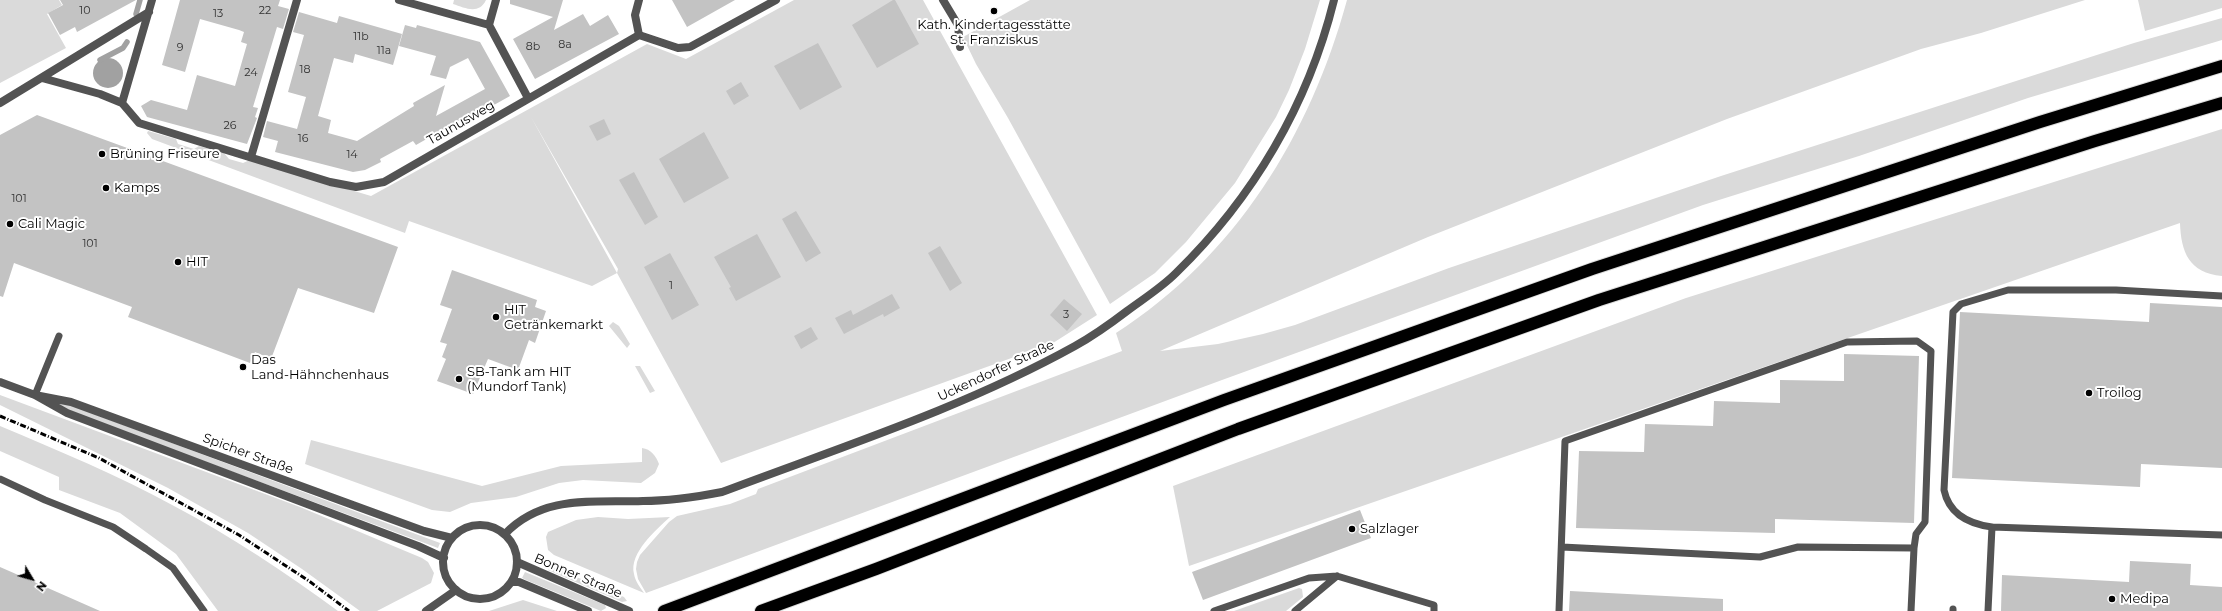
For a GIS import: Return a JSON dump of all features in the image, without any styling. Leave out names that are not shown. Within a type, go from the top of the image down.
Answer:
[{"type":"highway","points":[[664,611],[1224,400],[1585,272],[2040,122],[2222,66]]},
{"type":"highway","points":[[761,611],[876,569],[1238,430],[1599,300],[2095,141],[2222,103]]},
{"type":"street","points":[[42,78],[100,94],[122,103],[152,0]]},
{"type":"street","points":[[251,157],[297,0]]},
{"type":"street","points":[[399,0],[488,25],[528,98]]},
{"type":"street","points":[[488,25],[496,0]]},
{"type":"street","points":[[639,0],[635,15],[639,34],[678,48],[690,47],[776,0]]},
{"type":"street","points":[[943,0],[958,25],[960,47]]},
{"type":"street","name":"Uckendorfer Straße","points":[[505,534],[526,517],[550,506],[585,500],[611,502],[687,499],[722,492],[964,402],[1076,346],[1101,330],[1175,274],[1228,217],[1247,191],[1275,148],[1304,93],[1334,0]]},
{"type":"street","points":[[0,103],[148,12]]},
{"type":"street","name":"Taunusweg","points":[[122,103],[139,123],[330,182],[356,187],[384,182],[639,34]]},
{"type":"street","name":"Spicher Straße","points":[[0,382],[35,395],[67,413],[418,546],[444,558]]},
{"type":"street","name":"Spicher Straße","points":[[35,395],[71,402],[424,531],[452,538]]},
{"type":"street","points":[[473,525],[491,526],[505,534],[514,547],[517,562],[512,582],[498,594],[481,599],[468,596],[456,590],[446,576],[444,558],[446,548],[452,538],[465,528],[473,525]]},
{"type":"street","name":"Bonner Straße","points":[[517,562],[629,611]]},
{"type":"street","points":[[512,582],[519,582],[588,611]]},
{"type":"street","points":[[426,611],[456,590]]},
{"type":"lane","points":[[2222,296],[2116,290],[2008,290],[1961,304],[1953,312],[1944,490],[1946,500],[1967,521],[1992,527],[2222,535]]},
{"type":"lane","points":[[35,395],[59,336]]},
{"type":"lane","points":[[1559,611],[1565,441],[1847,342],[1917,341],[1932,351],[1926,522],[1916,534],[1911,611]]},
{"type":"lane","points":[[0,479],[45,500],[113,527],[146,548],[173,568],[204,611]]},
{"type":"lane","points":[[1988,611],[1992,527]]},
{"type":"lane","points":[[1562,547],[1760,557],[1798,547],[1914,548]]},
{"type":"lane","points":[[1295,611],[1337,576]]},
{"type":"lane","points":[[1214,611],[1309,578],[1337,576],[1434,605],[1434,611]]},
{"type":"shaded area","points":[[0,0],[59,0],[62,5],[47,14],[66,48],[0,83]]},
{"type":"shaded area","points":[[454,0],[486,0],[480,8],[471,9],[453,4]]},
{"type":"shaded area","points":[[794,0],[923,0],[1097,315],[1053,343],[721,463],[617,273],[592,286],[409,221],[405,233],[152,139],[147,133],[148,131],[176,139],[178,144],[194,149],[199,146],[224,153],[229,159],[243,163],[250,160],[371,196],[647,44],[686,59]],"holes":[[[531,117],[618,269],[617,273]]]},
{"type":"shaded area","points":[[1030,0],[1320,0],[1305,49],[1289,90],[1276,117],[1235,183],[1186,242],[1155,273],[1110,304],[1008,118],[976,64],[963,37]]},
{"type":"shaded area","points":[[1347,0],[2085,0],[1981,33],[1921,49],[1727,119],[1428,237],[1160,351],[1218,344],[1295,325],[1449,268],[1721,176],[2134,43],[2222,18],[2222,40],[2028,98],[1859,156],[1703,205],[1222,380],[646,593],[638,579],[636,569],[637,562],[640,555],[669,522],[677,516],[730,504],[756,494],[758,489],[1122,351],[1116,333],[1159,302],[1198,267],[1232,229],[1263,188],[1289,144],[1312,98],[1331,50]]},
{"type":"shaded area","points":[[2138,0],[2222,0],[2222,8],[2145,31]]},
{"type":"shaded area","points":[[108,58],[118,63],[123,73],[118,83],[108,88],[98,83],[93,73],[98,63]]},
{"type":"shaded area","points":[[2222,129],[2222,276],[2202,271],[2194,266],[2185,252],[2182,243],[2180,223],[1189,566],[1173,486],[1686,298]]},
{"type":"shaded area","points":[[613,322],[619,326],[630,344],[627,348],[609,326]]},
{"type":"shaded area","points":[[635,366],[640,366],[655,391],[650,393]]},
{"type":"shaded area","points":[[0,395],[300,507],[422,558],[428,562],[434,573],[431,583],[377,611],[360,611],[302,569],[248,533],[168,488],[0,405]]},
{"type":"shaded area","points":[[51,398],[440,543],[438,548],[50,404]]},
{"type":"shaded area","points":[[0,426],[66,454],[153,495],[216,530],[258,556],[338,611],[218,611],[176,554],[120,513],[59,490],[59,477],[0,451]]},
{"type":"shaded area","points":[[311,440],[482,486],[561,466],[642,462],[642,448],[653,453],[659,464],[655,473],[641,483],[583,480],[559,483],[516,497],[471,503],[450,512],[432,510],[305,464]]},
{"type":"shaded area","points":[[598,517],[628,519],[670,517],[645,542],[636,558],[634,574],[644,593],[554,555],[548,550],[546,537],[548,532],[576,520]]},
{"type":"shaded area","points":[[555,568],[624,597],[627,601],[622,602],[548,570]]},
{"type":"shaded area","points":[[525,572],[605,605],[606,608],[601,611],[526,580],[522,578]]},
{"type":"shaded area","points":[[1299,588],[1302,589],[1303,597],[1286,611],[1234,611]]},
{"type":"shaded area","points":[[523,600],[557,611],[489,611]]},
{"type":"building","points":[[60,0],[136,0],[77,32],[75,27],[60,35],[48,13],[63,5]]},
{"type":"building","points":[[180,0],[280,0],[278,6],[289,9],[283,29],[277,27],[253,107],[258,108],[255,117],[257,118],[247,144],[147,117],[141,106],[151,100],[187,110],[197,75],[235,86],[247,44],[241,42],[244,32],[239,30],[200,19],[185,72],[162,65]]},
{"type":"building","points":[[510,0],[563,0],[554,30],[583,14],[590,26],[608,15],[619,34],[535,79],[513,39],[553,17],[510,4]]},
{"type":"building","points":[[672,0],[735,0],[687,27]]},
{"type":"building","points":[[895,0],[919,44],[877,68],[852,25]]},
{"type":"building","points":[[299,12],[337,23],[339,16],[402,34],[393,65],[355,54],[353,63],[334,58],[318,116],[331,120],[328,133],[357,141],[414,106],[413,103],[445,85],[436,116],[485,89],[468,58],[450,67],[446,79],[430,75],[436,56],[399,46],[405,25],[416,28],[417,25],[480,42],[510,96],[476,115],[474,112],[416,145],[413,141],[380,159],[381,162],[365,170],[353,172],[275,152],[278,141],[263,137],[267,121],[297,129],[306,97],[288,92],[304,35],[293,32]]},
{"type":"building","points":[[818,43],[842,87],[800,110],[774,66]]},
{"type":"building","points":[[741,82],[749,96],[734,105],[726,91]]},
{"type":"building","points":[[37,115],[398,247],[374,313],[298,288],[271,359],[255,352],[250,363],[128,317],[132,307],[14,263],[3,297],[0,296],[0,135]]},
{"type":"building","points":[[604,119],[611,134],[597,141],[589,126]]},
{"type":"building","points":[[704,132],[729,178],[684,203],[659,159]]},
{"type":"building","points":[[634,172],[658,217],[645,225],[619,180]]},
{"type":"building","points":[[796,211],[821,253],[806,262],[782,219]]},
{"type":"building","points":[[757,234],[781,277],[736,301],[729,288],[731,287],[714,257]]},
{"type":"building","points":[[940,246],[962,283],[950,291],[928,253]]},
{"type":"building","points":[[670,253],[699,305],[672,320],[644,267]]},
{"type":"building","name":"HIT Getränkemarkt","points":[[452,270],[537,300],[535,307],[546,311],[535,343],[529,340],[518,370],[488,359],[473,394],[437,381],[446,359],[442,357],[447,344],[440,342],[452,309],[440,305]]},
{"type":"building","points":[[892,294],[900,308],[884,317],[883,314],[844,334],[835,318],[851,310],[853,315]]},
{"type":"building","points":[[1064,299],[1082,314],[1067,331],[1050,315]]},
{"type":"building","name":"Troilog","points":[[2150,303],[2222,307],[2222,468],[2141,464],[2140,487],[1952,478],[1960,312],[2149,322]]},
{"type":"building","points":[[811,327],[818,339],[801,349],[794,336]]},
{"type":"building","points":[[1844,354],[1919,356],[1914,523],[1775,519],[1775,533],[1576,528],[1579,451],[1644,452],[1645,424],[1713,426],[1714,401],[1780,403],[1780,380],[1844,381]]},
{"type":"building","points":[[1360,510],[1371,538],[1203,600],[1192,572]]},
{"type":"building","name":"Medipa","points":[[2130,561],[2191,564],[2190,585],[2222,587],[2222,611],[2001,611],[2002,575],[2129,582]]},
{"type":"building","points":[[0,567],[32,581],[100,611],[0,611]]},
{"type":"building","points":[[1570,591],[1723,599],[1723,611],[1569,611]]},
{"type":"waterway","points":[[136,14],[140,0]]},
{"type":"waterway","points":[[100,60],[123,48],[127,42]]},
{"type":"railway","points":[[0,416],[99,458],[239,535],[309,581],[349,611]]},
{"type":"place","name":"Kath. Kindertagesstätte St. Franziskus","points":[[994,11]]},
{"type":"place","name":"Brüning Friseure","points":[[102,154]]},
{"type":"place","name":"Kamps","points":[[106,188]]},
{"type":"place","name":"Cali Magic","points":[[10,224]]},
{"type":"place","name":"HIT","points":[[178,262]]},
{"type":"place","name":"HIT Getränkemarkt","points":[[496,317]]},
{"type":"place","name":"Das Land-Hähnchenhaus","points":[[243,367]]},
{"type":"place","name":"SB-Tank am HIT (Mundorf Tank)","points":[[459,379]]},
{"type":"place","name":"Troilog","points":[[2089,393]]},
{"type":"place","name":"Salzlager","points":[[1352,529]]},
{"type":"place","name":"Medipa","points":[[2112,599]]}]
